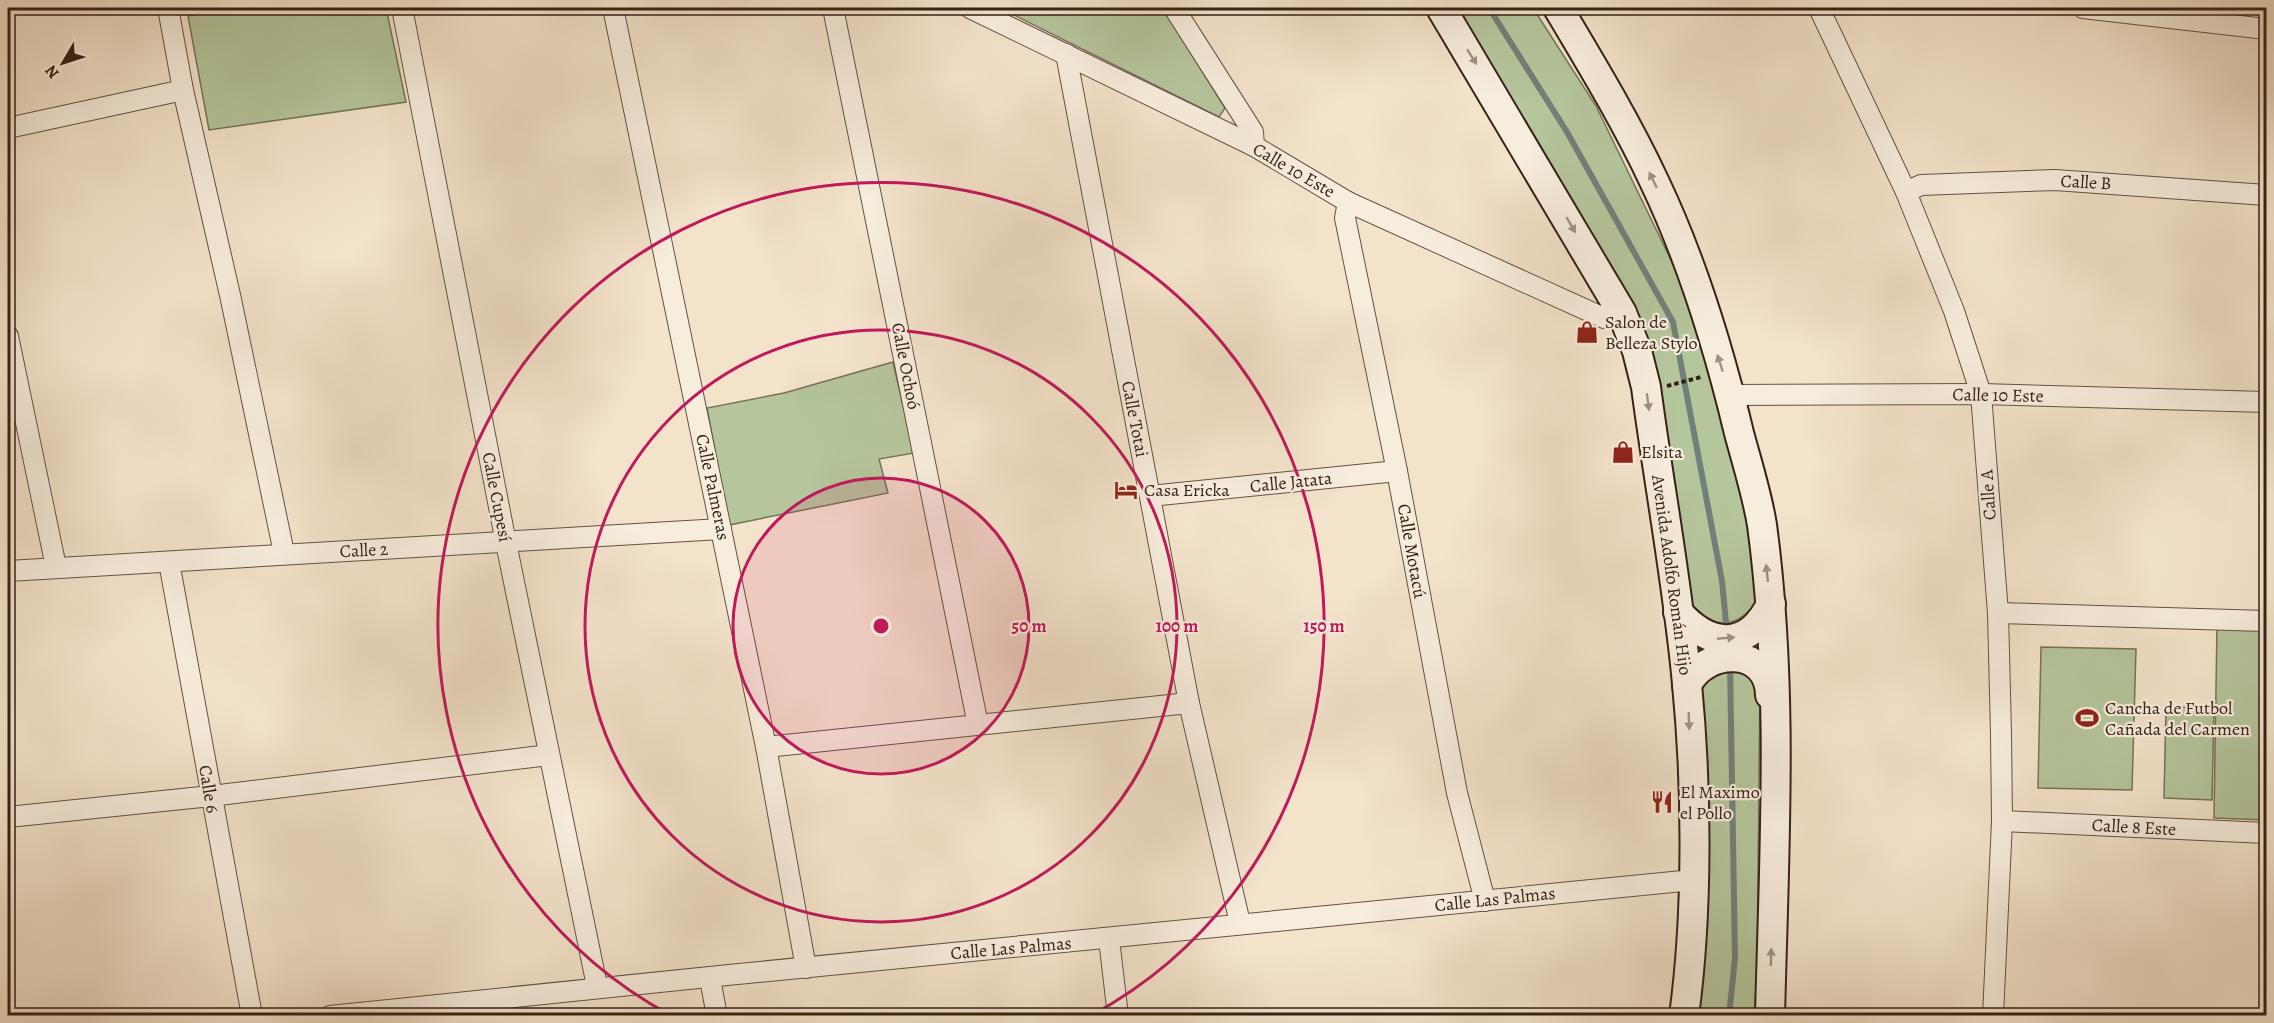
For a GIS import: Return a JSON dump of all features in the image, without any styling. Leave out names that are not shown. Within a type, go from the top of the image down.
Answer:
[{"type":"main road","name":"Avenida Adolfo Román Hijo","points":[[1441,8],[1622,313],[1637,351],[1646,387],[1682,617],[1689,681],[1693,880],[1689,975],[1684,1016]]},
{"type":"main road","points":[[1544,8],[1577,58],[1603,83]]},
{"type":"main road","points":[[1558,8],[1603,83],[1656,183],[1675,230],[1730,395],[1761,522],[1776,761],[1770,1016]]},
{"type":"main road","points":[[1682,617],[1707,637],[1724,639],[1743,634],[1767,611]]},
{"type":"main road","points":[[1689,681],[1701,666],[1715,659],[1736,657],[1755,664],[1765,675],[1770,689],[1770,737],[1776,761]]},
{"type":"street","points":[[168,8],[183,90],[230,295],[284,554]]},
{"type":"street","name":"Calle Cupesí","points":[[402,8],[506,543],[597,986]]},
{"type":"street","name":"Calle Palmeras","points":[[613,8],[766,747],[806,968]]},
{"type":"street","name":"Calle Ochoó","points":[[833,8],[978,725]]},
{"type":"street","name":"Calle 10 Este","points":[[970,8],[1254,146],[1348,202],[1604,318],[1622,313]]},
{"type":"street","points":[[1174,8],[1253,132],[1254,146]]},
{"type":"street","name":"Calle A","points":[[1819,8],[1906,192],[1954,311],[1981,394],[1998,613],[2002,821],[1993,1016]]},
{"type":"street","points":[[2083,8],[2266,29]]},
{"type":"street","name":"Calle Totai","points":[[1066,54],[1189,703],[1240,923]]},
{"type":"street","points":[[8,128],[183,90]]},
{"type":"street","name":"Calle B","points":[[1906,192],[1921,185],[2055,180],[2266,195]]},
{"type":"street","name":"Calle Motacú","points":[[1348,202],[1345,218],[1397,471],[1457,793],[1485,901]]},
{"type":"street","points":[[8,336],[56,567]]},
{"type":"street","name":"Calle 10 Este","points":[[1730,395],[1981,394],[2266,402]]},
{"type":"street","name":"Calle Jatata","points":[[1150,496],[1397,471]]},
{"type":"street","name":"Calle 2","points":[[8,571],[721,529]]},
{"type":"street","name":"Calle 6","points":[[169,562],[252,1016]]},
{"type":"street","points":[[1998,613],[2266,621]]},
{"type":"street","points":[[766,747],[1189,703]]},
{"type":"street","points":[[8,817],[211,796],[549,755]]},
{"type":"street","name":"Calle 8 Este","points":[[2002,821],[2266,833]]},
{"type":"street","name":"Calle Las Palmas","points":[[330,1016],[470,1008],[597,986],[710,979],[1109,939],[1240,923],[1693,880]]},
{"type":"street","points":[[1109,939],[1118,1016]]},
{"type":"street","points":[[710,979],[717,1016]]},
{"type":"path","points":[[1666,386],[1700,378]]},
{"type":"green space","points":[[231,8],[386,8],[406,102],[209,130],[188,16]]},
{"type":"green space","points":[[1018,8],[1163,8],[1225,108],[1219,117],[1014,15]]},
{"type":"green space","points":[[1449,8],[1533,8],[1596,106],[1687,293],[1749,513],[1757,602],[1742,617],[1720,623],[1692,616],[1651,384]]},
{"type":"green space","points":[[893,362],[914,453],[879,459],[888,493],[729,525],[707,408],[784,393]]},
{"type":"green space","points":[[2217,624],[2266,626],[2266,820],[2214,818]]},
{"type":"green space","name":"Cancha de Futbol Cañada del Carmen","points":[[2041,647],[2136,649],[2132,790],[2038,788]]},
{"type":"green space","points":[[1737,661],[1760,682],[1757,974],[1754,1015],[1675,1016],[1694,677]]},
{"type":"green space","points":[[2166,707],[2214,708],[2212,800],[2164,798]]},
{"type":"waterway","points":[[1489,8],[1567,132],[1673,322],[1722,581],[1727,633]]},
{"type":"waterway","points":[[1729,1016],[1735,958],[1730,664]]},
{"type":"place","name":"Salon de Belleza Stylo","points":[[1587,332]]},
{"type":"place","name":"Elsita","points":[[1623,452]]},
{"type":"place","name":"Casa Ericka","points":[[1126,490]]},
{"type":"place","name":"Cancha de Futbol Cañada del Carmen","points":[[2087,718]]},
{"type":"place","name":"El Maximo el Pollo","points":[[1662,802]]}]
